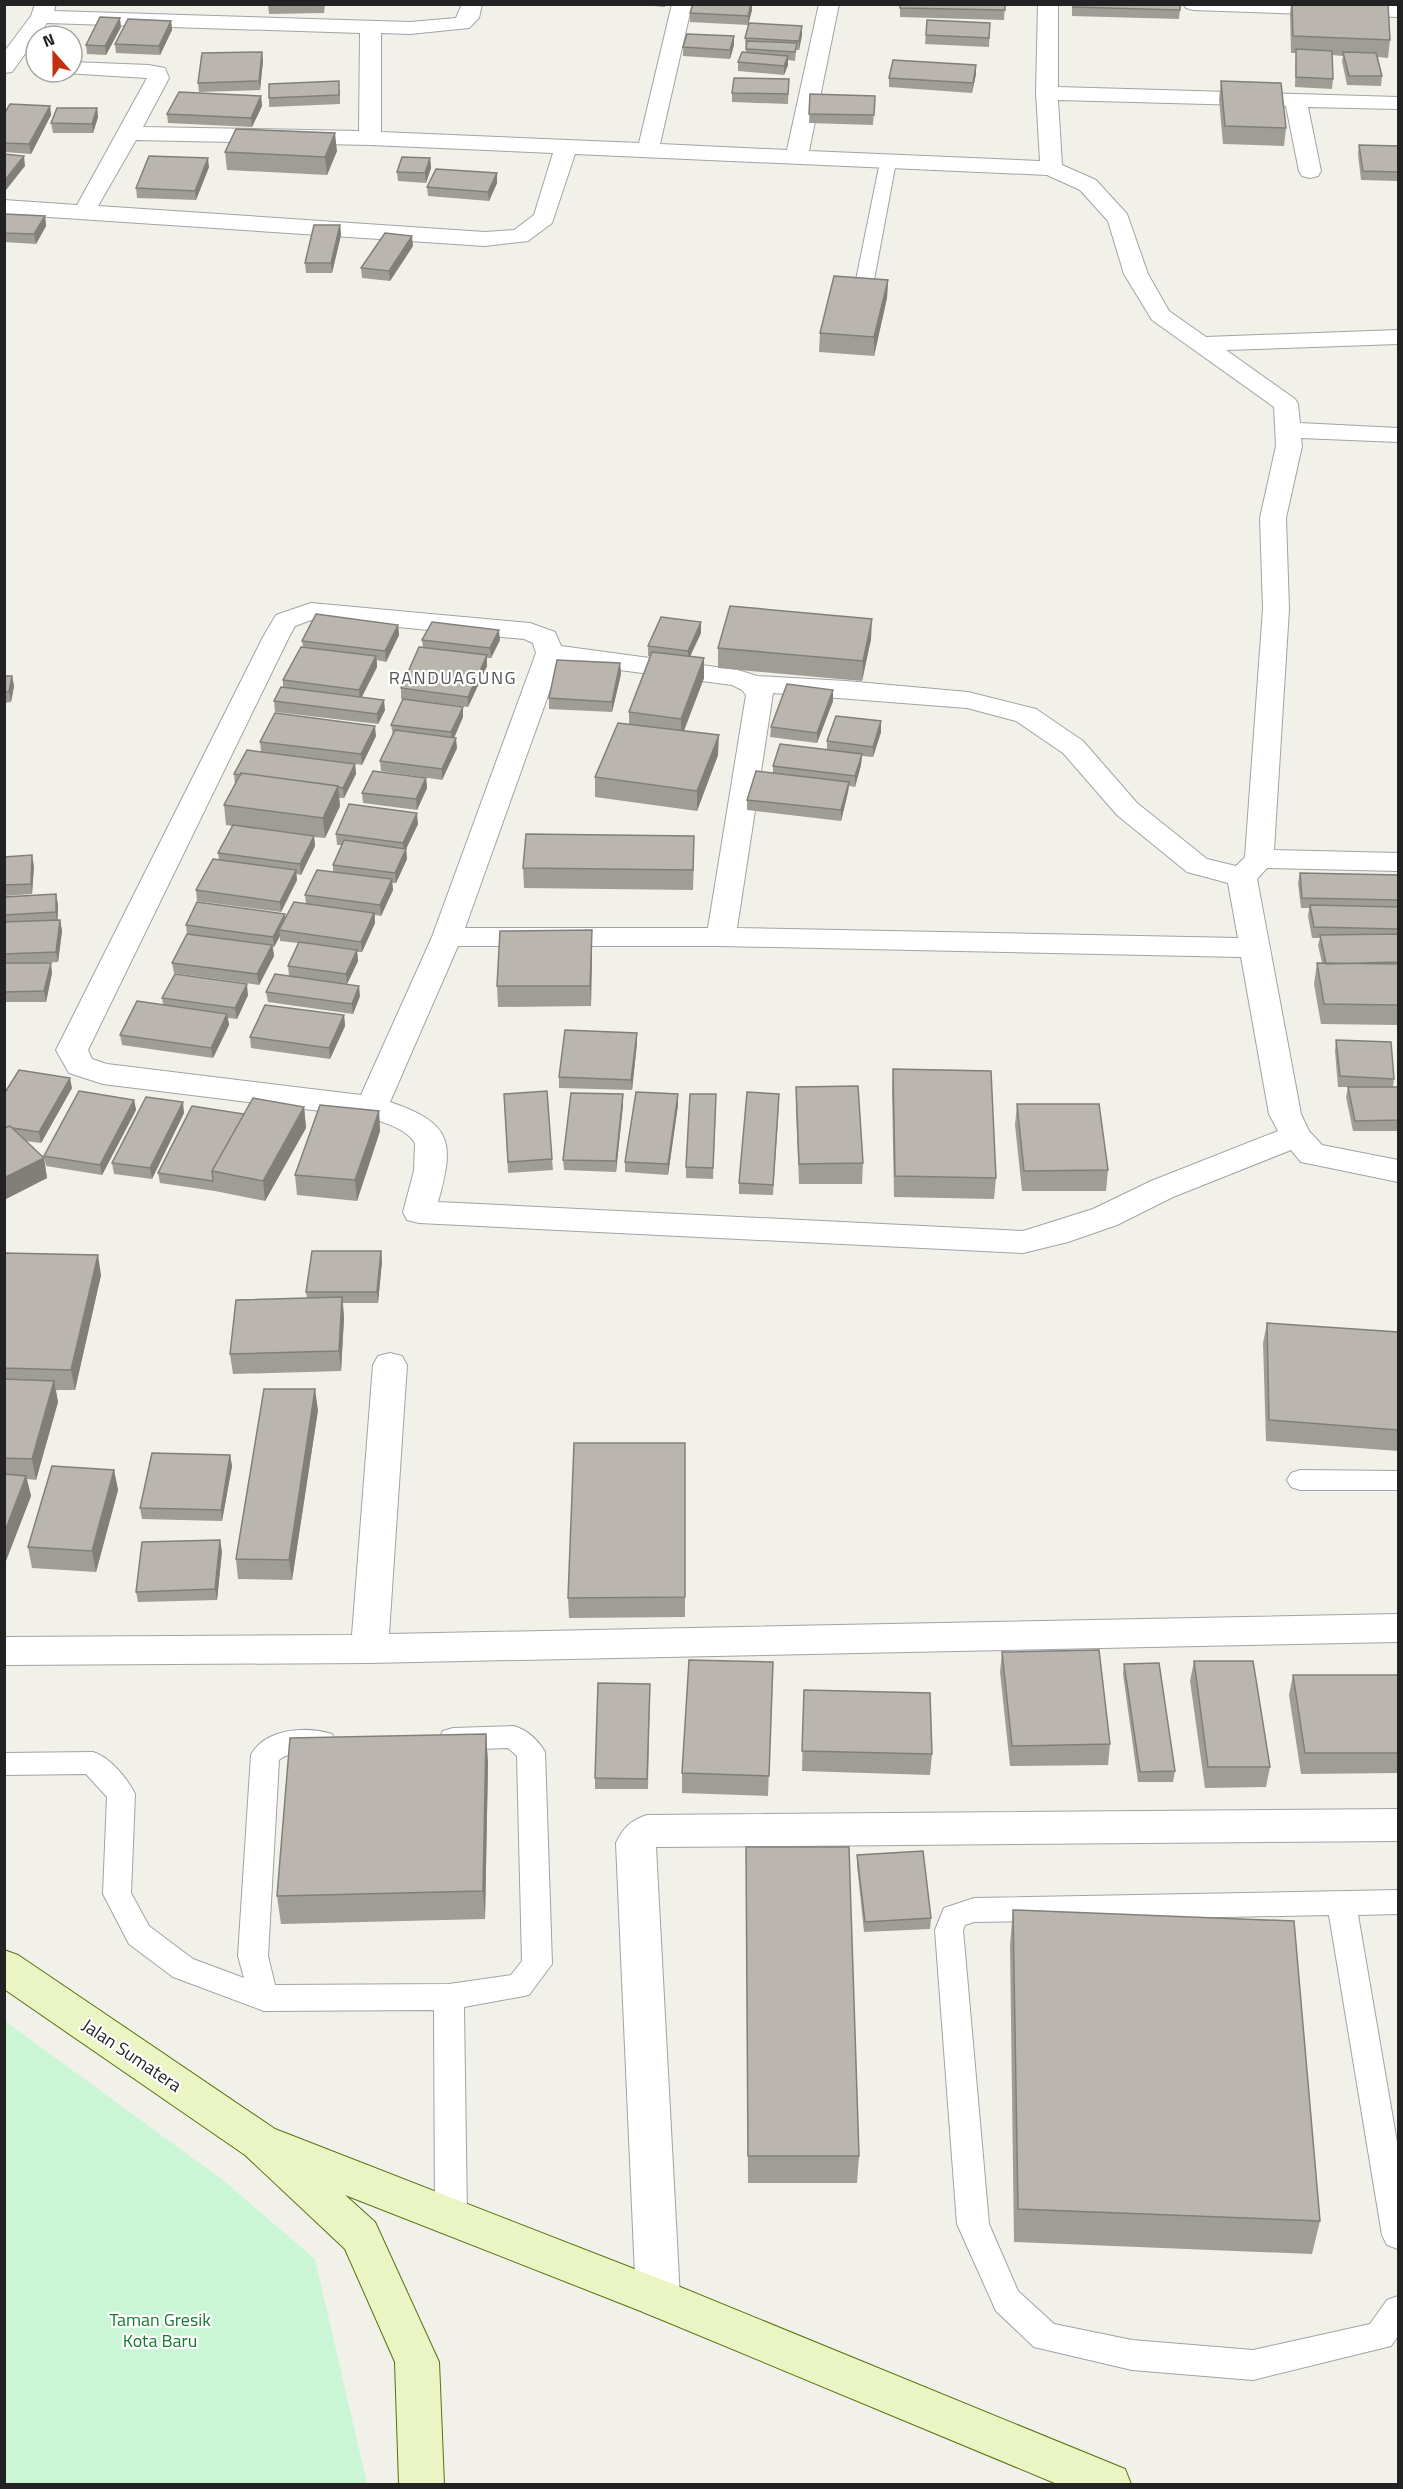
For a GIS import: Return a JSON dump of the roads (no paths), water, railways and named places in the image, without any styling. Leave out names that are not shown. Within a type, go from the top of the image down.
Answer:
[{"type":"main road","name":"Jalan Sumatera","points":[[4,1967],[260,2142]]},
{"type":"main road","points":[[260,2142],[658,2298],[1109,2484]]},
{"type":"main road","points":[[260,2142],[360,2236],[417,2362],[421,2484]]},
{"type":"street","points":[[12,67],[44,11],[410,27],[462,24],[469,18],[471,4]]},
{"type":"street","points":[[648,150],[682,4]]},
{"type":"street","points":[[797,156],[829,4]]},
{"type":"street","points":[[1048,4],[1047,93],[1051,168]]},
{"type":"street","points":[[1193,4],[1398,11]]},
{"type":"street","points":[[370,138],[371,26]]},
{"type":"street","points":[[84,69],[149,70],[157,73],[158,78],[84,212]]},
{"type":"street","points":[[1047,93],[1398,103]]},
{"type":"street","points":[[1296,100],[1310,171]]},
{"type":"street","points":[[129,133],[370,138],[1051,168],[1088,185],[1119,219],[1137,274],[1161,315],[1286,404],[1289,446],[1273,518],[1276,609],[1251,868],[1255,948],[1285,1114],[1296,1136],[1312,1154],[1398,1171]]},
{"type":"street","points":[[4,207],[485,239],[520,236],[544,218],[566,147]]},
{"type":"street","points":[[1199,344],[1398,337]]},
{"type":"street","points":[[1287,430],[1398,435]]},
{"type":"street","points":[[372,1107],[447,937],[550,652],[545,638],[530,631],[311,611],[285,621],[72,1050],[80,1066],[103,1074],[372,1107],[414,1123],[430,1138],[434,1159],[419,1212],[1023,1242],[1056,1234],[1105,1217],[1162,1189],[1296,1136]]},
{"type":"street","points":[[550,652],[738,678],[752,684],[846,689],[968,700],[1026,715],[1073,747],[1126,809],[1197,866],[1251,868],[1398,862]]},
{"type":"street","points":[[721,937],[760,694],[752,684]]},
{"type":"street","points":[[447,937],[721,937],[1255,948]]},
{"type":"street","points":[[369,1649],[390,1365]]},
{"type":"street","points":[[4,1651],[369,1649],[1398,1628]]},
{"type":"street","points":[[658,2298],[635,1843],[647,1831],[1398,1825]]},
{"type":"lane","points":[[864,280],[888,162]]},
{"type":"lane","points":[[1300,1480],[1398,1480]]},
{"type":"lane","points":[[4,1764],[93,1762],[121,1794],[117,1894],[139,1935],[183,1968],[264,1998],[449,1997],[519,1986],[537,1964],[531,1752],[514,1737],[432,1739]]},
{"type":"lane","points":[[264,1998],[253,1956],[265,1755],[279,1743],[350,1741]]},
{"type":"lane","points":[[1398,1902],[974,1910],[954,1917],[949,1930],[973,2224],[1007,2301],[1045,2337],[1132,2355],[1253,2365],[1380,2336],[1398,2310]]},
{"type":"lane","points":[[1342,1904],[1398,2235]]},
{"type":"lane","points":[[449,1997],[451,2217]]},
{"type":"district","name":"RANDUAGUNG","points":[[453,677]]},
{"type":"park label","name":"Taman Gresik Kota Baru","points":[[160,2329]]}]
